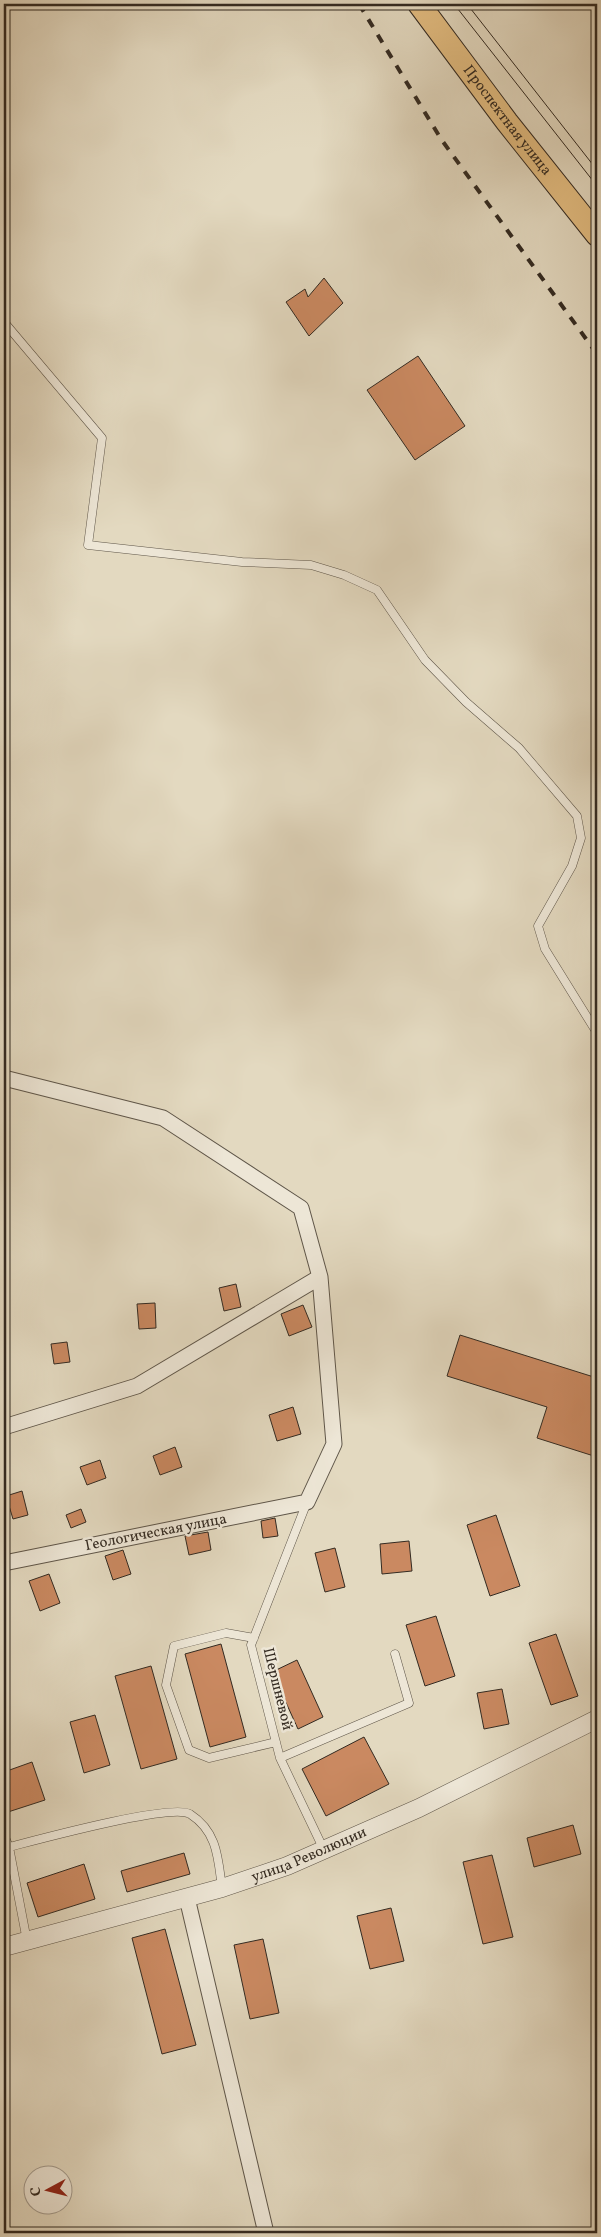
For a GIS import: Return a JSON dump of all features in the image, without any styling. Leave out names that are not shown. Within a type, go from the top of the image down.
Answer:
[{"type":"main road","name":"Проспектная улица","points":[[419,4],[506,122],[597,235]]},
{"type":"street","points":[[4,1078],[163,1118],[301,1208],[320,1277],[334,1444],[307,1502]]},
{"type":"street","points":[[4,1427],[138,1386],[320,1277]]},
{"type":"street","name":"Геологическая улица","points":[[4,1563],[307,1502]]},
{"type":"street","name":"улица Революции","points":[[4,1947],[222,1888],[324,1851],[419,1808],[597,1719]]},
{"type":"street","points":[[187,1898],[266,2233]]},
{"type":"lane","points":[[4,322],[102,438],[88,545],[242,562],[312,565],[344,575],[377,590],[425,660],[466,702],[519,748],[577,816],[581,838],[572,866],[538,926],[546,949],[597,1033]]},
{"type":"lane","name":"Шершневой","points":[[307,1502],[252,1645],[280,1758],[324,1851]]},
{"type":"lane","points":[[254,1638],[226,1634],[174,1646],[166,1685],[188,1750],[209,1758],[276,1742]]},
{"type":"lane","points":[[280,1758],[409,1703],[395,1654]]},
{"type":"lane","points":[[9,1847],[138,1817],[166,1812],[188,1813],[202,1825],[216,1844],[222,1888]]},
{"type":"lane","points":[[4,1835],[9,1847],[27,1941]]},
{"type":"building","points":[[324,278],[343,303],[309,336],[286,302],[305,289],[308,297]]},
{"type":"building","points":[[418,356],[465,426],[415,460],[367,390]]},
{"type":"building","points":[[236,1284],[241,1307],[224,1311],[219,1288]]},
{"type":"building","points":[[155,1303],[156,1328],[139,1329],[137,1304]]},
{"type":"building","points":[[303,1305],[312,1327],[289,1336],[281,1314]]},
{"type":"building","points":[[460,1335],[597,1378],[597,1457],[537,1438],[547,1407],[447,1376]]},
{"type":"building","points":[[67,1342],[70,1362],[54,1364],[51,1344]]},
{"type":"building","points":[[293,1407],[301,1434],[277,1441],[269,1415]]},
{"type":"building","points":[[175,1447],[182,1467],[160,1475],[153,1456]]},
{"type":"building","points":[[100,1460],[106,1478],[87,1485],[80,1467]]},
{"type":"building","points":[[22,1491],[28,1515],[13,1519],[6,1496]]},
{"type":"building","points":[[81,1509],[86,1522],[71,1528],[66,1515]]},
{"type":"building","points":[[496,1515],[520,1586],[490,1596],[467,1525]]},
{"type":"building","points":[[275,1518],[278,1536],[263,1538],[261,1521]]},
{"type":"building","points":[[208,1532],[211,1550],[189,1555],[185,1536]]},
{"type":"building","points":[[409,1541],[412,1571],[382,1574],[380,1544]]},
{"type":"building","points":[[335,1548],[345,1587],[325,1592],[315,1553]]},
{"type":"building","points":[[123,1550],[131,1574],[113,1580],[105,1556]]},
{"type":"building","points":[[49,1574],[60,1603],[40,1611],[29,1581]]},
{"type":"building","points":[[436,1616],[455,1676],[425,1686],[406,1625]]},
{"type":"building","points":[[556,1634],[578,1696],[551,1705],[529,1643]]},
{"type":"building","points":[[221,1644],[246,1737],[210,1747],[185,1654]]},
{"type":"building","points":[[297,1660],[323,1717],[298,1729],[272,1672]]},
{"type":"building","points":[[151,1666],[177,1759],[141,1769],[115,1676]]},
{"type":"building","points":[[502,1689],[509,1724],[484,1729],[477,1693]]},
{"type":"building","points":[[95,1715],[110,1765],[84,1773],[70,1722]]},
{"type":"building","points":[[364,1737],[389,1784],[326,1816],[302,1769]]},
{"type":"building","points":[[32,1762],[45,1800],[8,1812],[4,1800],[4,1772]]},
{"type":"building","points":[[573,1825],[581,1854],[534,1867],[527,1838]]},
{"type":"building","points":[[184,1853],[190,1874],[127,1892],[121,1871]]},
{"type":"building","points":[[492,1855],[513,1937],[483,1944],[463,1862]]},
{"type":"building","points":[[84,1864],[95,1899],[38,1917],[27,1883]]},
{"type":"building","points":[[391,1908],[404,1961],[370,1969],[357,1916]]},
{"type":"building","points":[[165,1929],[196,2045],[162,2054],[132,1938]]},
{"type":"building","points":[[263,1939],[279,2013],[250,2019],[234,1945]]},
{"type":"tram line","points":[[454,4],[597,186]]},
{"type":"tram line","points":[[467,4],[597,170]]},
{"type":"railway","points":[[359,4],[441,139],[597,354]]}]
